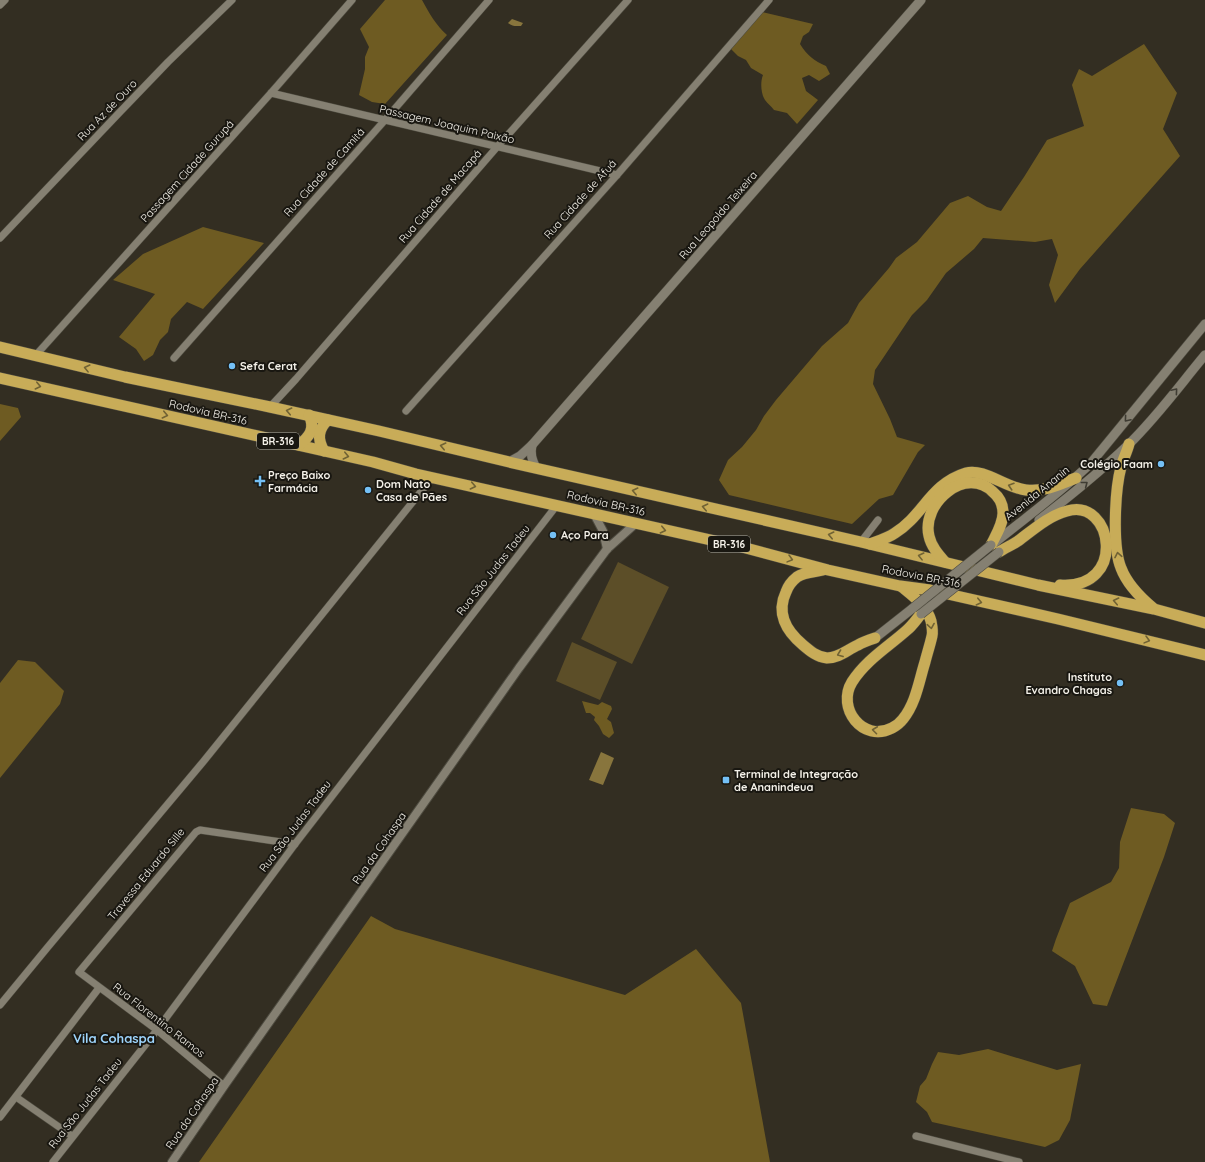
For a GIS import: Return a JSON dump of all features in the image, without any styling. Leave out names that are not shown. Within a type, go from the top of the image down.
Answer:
[{"type":"highway","points":[[0,347],[36,355]]},
{"type":"highway","name":"Rodovia BR-316","points":[[36,355],[125,377],[309,415],[1038,584],[1154,609],[1205,624]]},
{"type":"highway","name":"Rodovia BR-316","points":[[0,378],[299,445],[432,478],[742,547],[828,570],[900,586],[930,590],[1058,619],[1205,655]]},
{"type":"highway","points":[[299,445],[308,437],[311,430],[312,422],[309,415]]},
{"type":"highway","points":[[324,451],[320,444],[319,436],[323,424],[328,420]]},
{"type":"highway","points":[[1129,444],[1121,467],[1116,493],[1116,552],[1121,568],[1127,579],[1137,593],[1154,609]]},
{"type":"highway","points":[[865,543],[894,534],[912,518],[935,491],[945,483],[968,472],[979,472],[1007,485],[1025,490],[1041,490],[1076,478]]},
{"type":"highway","points":[[945,562],[933,547],[929,537],[929,516],[933,508],[944,496],[952,489],[966,483],[982,484],[989,488],[1000,499],[1003,514],[995,548],[1016,543],[1042,523],[1068,510],[1084,511],[1093,516],[1102,527],[1106,544],[1105,561],[1100,570],[1086,582],[1069,586],[1038,584]]},
{"type":"highway","points":[[828,570],[811,572],[797,577],[789,585],[783,598],[781,608],[784,620],[790,631],[799,642],[812,653],[827,658],[836,656],[875,638]]},
{"type":"highway","points":[[900,586],[923,606],[930,620],[932,634],[916,694],[903,720],[886,730],[875,731],[864,728],[855,720],[849,710],[847,701],[848,690],[851,683],[866,663],[908,629],[917,611]]},
{"type":"main road","name":"Rua Leopoldo Teixeira","points":[[509,462],[520,456],[532,445],[921,0]]},
{"type":"main road","name":"Avenida Ananin","points":[[875,638],[917,611],[995,548],[1076,478],[1091,463],[1205,324]]},
{"type":"main road","name":"Avenida Ananin","points":[[995,548],[1093,478],[1129,444],[1205,355]]},
{"type":"main road","points":[[532,445],[531,455],[536,468]]},
{"type":"street","points":[[0,5],[5,0]]},
{"type":"street","name":"Rua Az de Ouro","points":[[0,238],[128,103],[232,0]]},
{"type":"street","name":"Passagem Cidade Gurupá","points":[[36,355],[272,93],[352,0]]},
{"type":"street","name":"Rua Cidade de Camitá","points":[[174,358],[489,0]]},
{"type":"street","name":"Rua Cidade de Macapá","points":[[270,407],[497,147],[628,0]]},
{"type":"street","name":"Rua Cidade de Afuá","points":[[406,411],[617,175],[769,0]]},
{"type":"street","name":"Passagem Joaquim Paixão","points":[[272,93],[617,175]]},
{"type":"street","points":[[0,1005],[203,762],[432,478]]},
{"type":"street","name":"Rua São Judas Tadeu","points":[[53,1162],[157,1030],[295,844],[557,505]]},
{"type":"street","points":[[594,514],[603,531],[607,549]]},
{"type":"street","points":[[865,543],[878,520]]},
{"type":"street","name":"Rua da Cohaspa","points":[[172,1162],[519,668],[607,549],[635,524]]},
{"type":"street","name":"Travessa Eduardo Sille","points":[[80,972],[196,832],[200,830],[295,844]]},
{"type":"street","name":"Rua Florentino Ramos","points":[[80,972],[99,988],[157,1030],[224,1086]]},
{"type":"street","points":[[0,1117],[99,988]]},
{"type":"street","points":[[16,1097],[72,1136]]},
{"type":"street","points":[[916,1136],[1019,1162]]},
{"type":"shaded area","points":[[385,0],[422,0],[433,19],[447,35],[385,104],[372,102],[359,95],[365,69],[365,57],[369,47],[360,29]]},
{"type":"shaded area","points":[[762,12],[813,24],[809,32],[803,36],[800,44],[811,57],[826,66],[830,74],[819,81],[809,75],[802,78],[806,91],[818,100],[797,124],[787,113],[774,110],[766,101],[761,88],[763,75],[751,68],[746,60],[738,56],[731,49]]},
{"type":"shaded area","points":[[512,19],[523,23],[521,26],[511,25],[508,23]]},
{"type":"shaded area","points":[[1144,44],[1177,93],[1163,129],[1180,156],[1080,269],[1055,303],[1049,285],[1058,255],[1052,239],[1035,242],[983,238],[974,249],[946,273],[927,300],[912,315],[875,370],[873,384],[897,437],[925,445],[918,452],[893,495],[879,499],[852,524],[729,495],[719,480],[728,460],[742,447],[756,430],[776,400],[822,346],[848,323],[859,303],[896,258],[917,242],[950,203],[968,196],[987,207],[1001,211],[1047,140],[1084,126],[1072,85],[1079,69],[1092,76]]},
{"type":"shaded area","points":[[203,227],[264,243],[203,309],[187,302],[171,319],[168,332],[160,340],[153,355],[144,361],[136,349],[119,337],[155,294],[113,280],[143,254]]},
{"type":"shaded area","points":[[0,404],[18,408],[21,417],[0,441]]},
{"type":"shaded area","points":[[618,562],[669,587],[632,664],[581,639]]},
{"type":"shaded area","points":[[572,642],[617,662],[600,700],[556,681]]},
{"type":"shaded area","points":[[18,660],[35,662],[64,691],[60,704],[0,778],[0,683]]},
{"type":"shaded area","points":[[582,701],[598,705],[602,702],[611,706],[612,709],[607,719],[611,722],[614,733],[609,738],[603,734],[594,720],[595,717],[590,713],[586,713]]},
{"type":"shaded area","points":[[601,752],[614,758],[603,785],[589,780]]},
{"type":"shaded area","points":[[1131,808],[1164,814],[1175,823],[1164,857],[1107,1006],[1093,1004],[1075,966],[1052,951],[1070,903],[1111,882],[1119,868],[1120,842]]},
{"type":"shaded area","points":[[371,916],[395,929],[625,995],[696,949],[741,1003],[770,1162],[199,1162]]},
{"type":"shaded area","points":[[988,1049],[1057,1070],[1081,1064],[1070,1120],[1059,1140],[1045,1147],[932,1122],[927,1112],[916,1102],[920,1086],[926,1079],[938,1052],[959,1055]]},
{"type":"place","name":"Sefa Cerat","points":[[232,366]]},
{"type":"place","name":"Colégio Faam","points":[[1161,464]]},
{"type":"place","name":"Preço Baixo Farmácia","points":[[260,481]]},
{"type":"place","name":"Dom Nato Casa de Pães","points":[[368,490]]},
{"type":"place","name":"Aço Para","points":[[553,535]]},
{"type":"place","name":"Instituto Evandro Chagas","points":[[1120,683]]},
{"type":"place","name":"Terminal de Integração de Ananindeua","points":[[726,780]]},
{"type":"district","name":"Vila Cohaspa","points":[[114,1038]]}]
